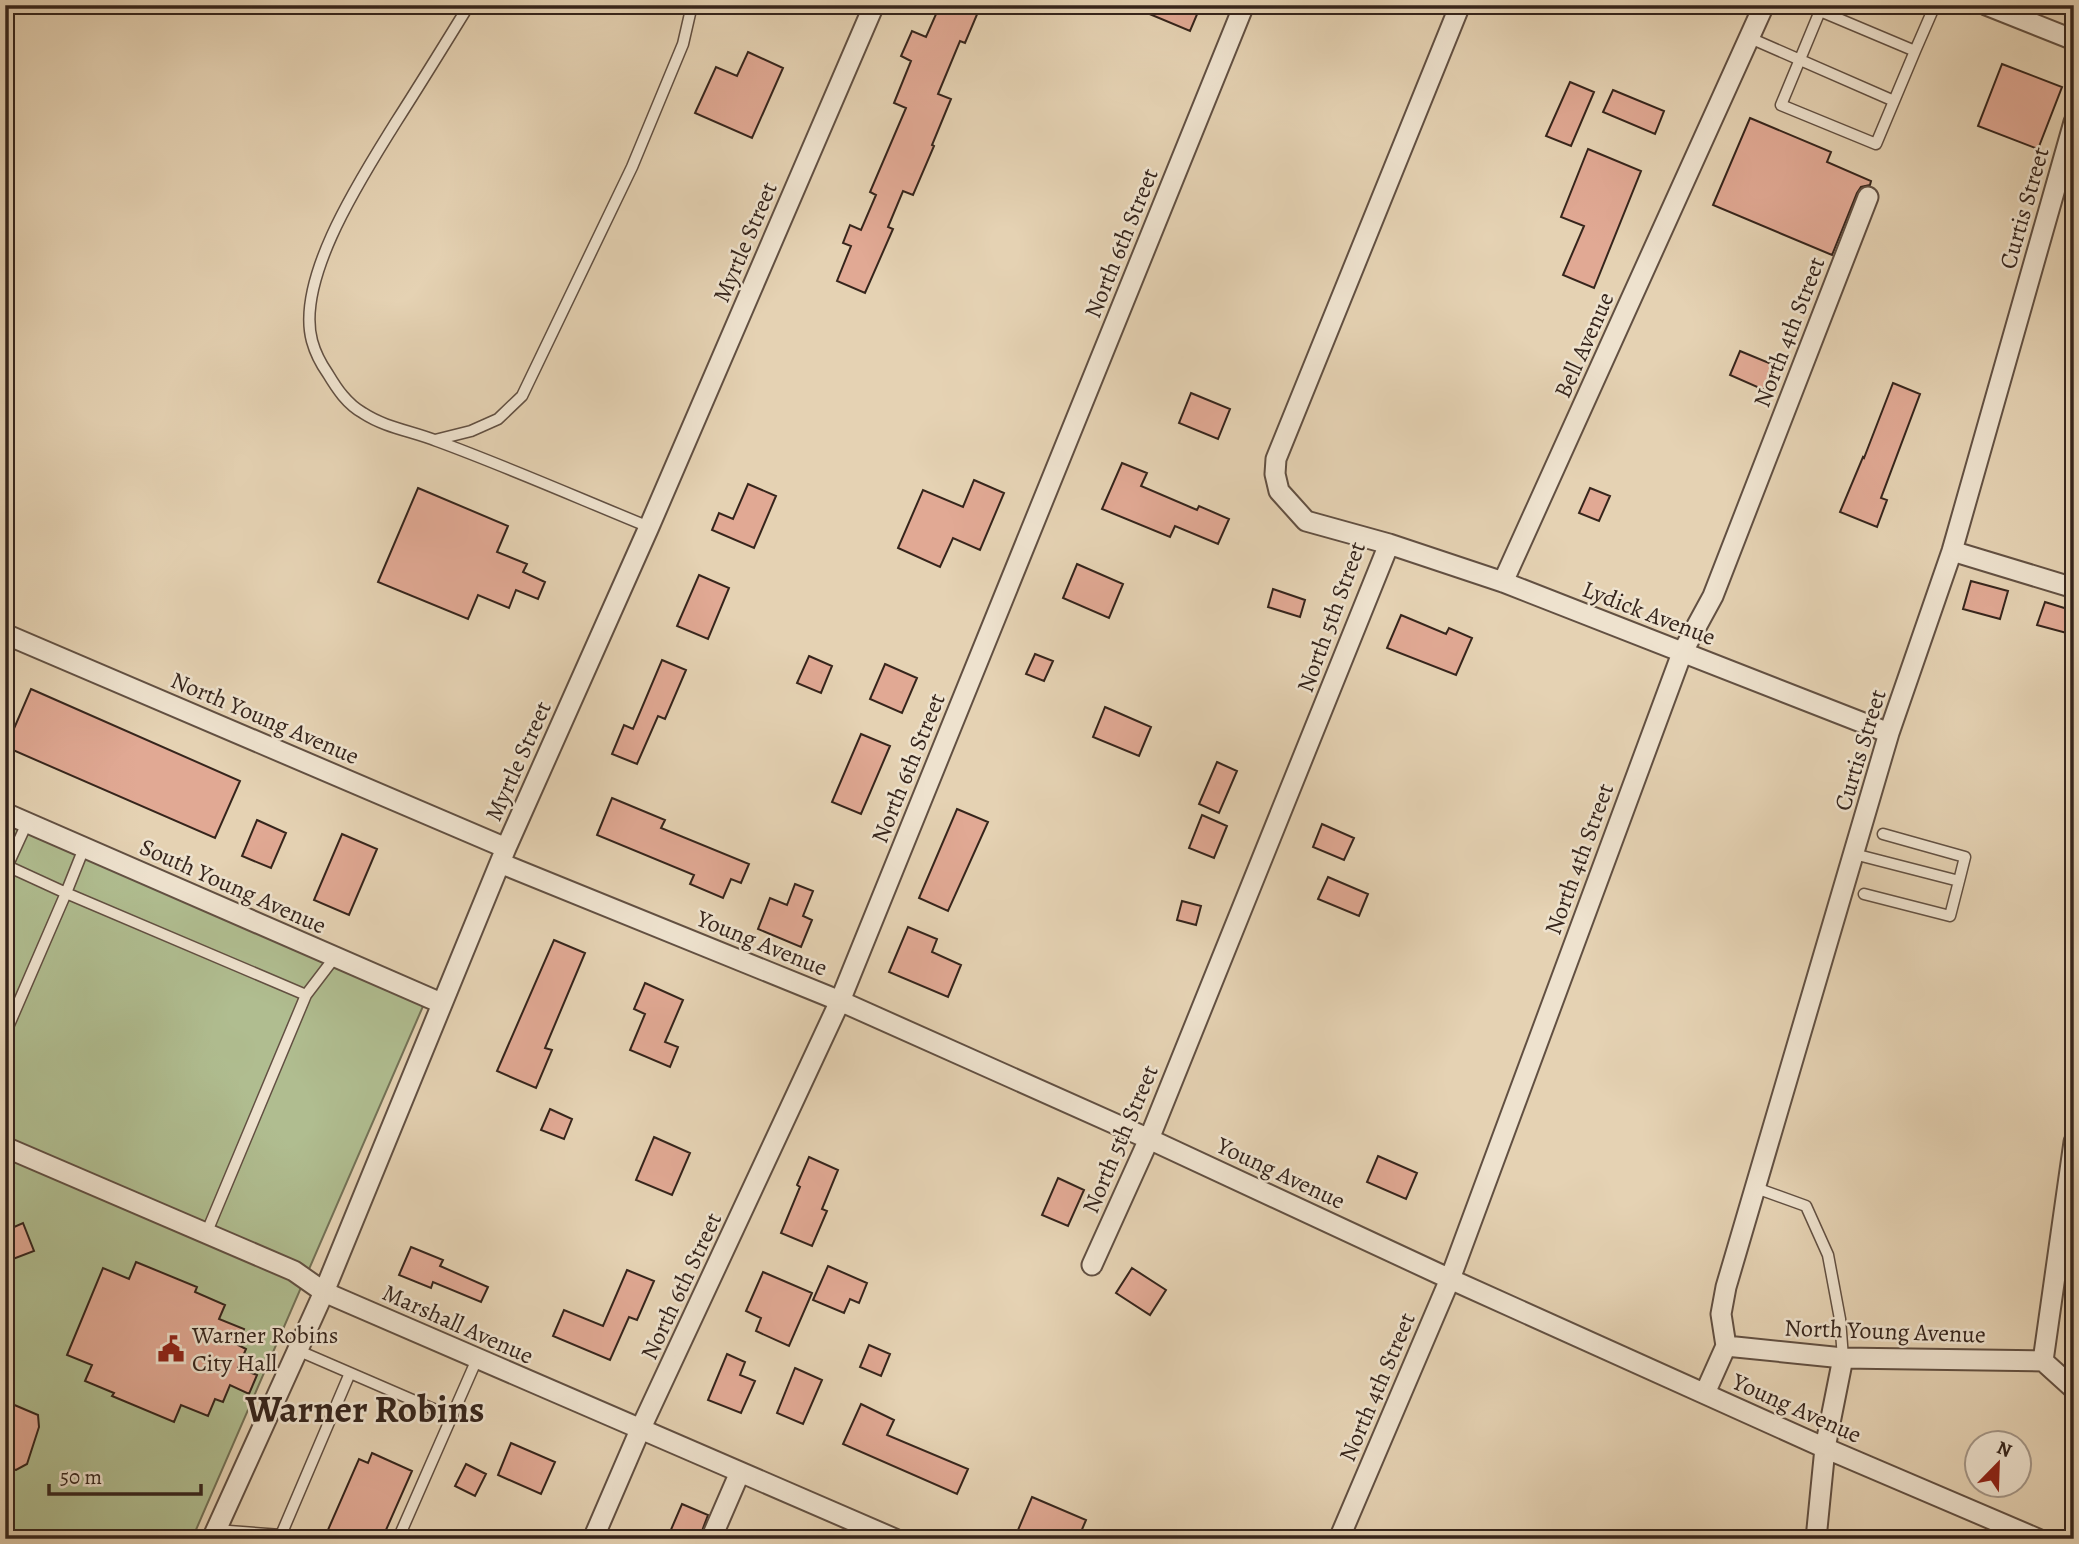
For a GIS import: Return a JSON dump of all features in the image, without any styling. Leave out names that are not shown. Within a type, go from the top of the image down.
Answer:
[{"type":"street","name":"Myrtle Street","points":[[214,1534],[324,1292],[503,855],[649,527],[874,5]]},
{"type":"street","name":"North 6th Street","points":[[593,1539],[640,1430],[840,1001],[1244,5]]},
{"type":"street","name":"North 5th Street","points":[[1092,1265],[1149,1139],[1389,544],[1306,521],[1279,491],[1275,474],[1276,459],[1460,5]]},
{"type":"street","name":"Bell Avenue","points":[[1503,582],[1764,5]]},
{"type":"street","points":[[1986,5],[2074,40]]},
{"type":"street","name":"Curtis Street","points":[[1726,1346],[1721,1314],[1726,1287],[1889,733],[1952,551],[2070,153],[2074,122]]},
{"type":"street","name":"North 4th Street","points":[[1339,1539],[1450,1279],[1682,653],[1713,596],[1868,197]]},
{"type":"street","name":"Lydick Avenue","points":[[1389,544],[1503,582],[1889,733]]},
{"type":"street","points":[[1952,551],[2074,588]]},
{"type":"street","name":"North Young Avenue","points":[[5,634],[503,855]]},
{"type":"street","name":"South Young Avenue","points":[[5,813],[441,1003]]},
{"type":"street","name":"Young Avenue","points":[[503,855],[840,1001],[1825,1448],[2038,1539]]},
{"type":"street","points":[[2074,1142],[2043,1362],[2074,1389]]},
{"type":"street","name":"Marshall Avenue","points":[[5,1147],[294,1271],[324,1292],[895,1539]]},
{"type":"street","points":[[1705,1393],[1726,1346]]},
{"type":"street","name":"North Young Avenue","points":[[1726,1346],[1843,1358],[2043,1362]]},
{"type":"street","points":[[1816,1539],[1825,1448],[1843,1358]]},
{"type":"street","points":[[712,1539],[740,1472]]},
{"type":"lane","points":[[470,5],[338,221],[325,249],[310,309],[312,339],[321,364],[339,393],[360,412],[391,428],[435,440],[649,527]]},
{"type":"lane","points":[[435,440],[498,419],[522,396],[632,167],[683,44],[692,5]]},
{"type":"lane","points":[[1915,51],[1820,11],[1781,105],[1876,144],[1935,5]]},
{"type":"lane","points":[[1749,38],[1894,100]]},
{"type":"lane","points":[[27,823],[6,868],[306,995]]},
{"type":"lane","points":[[1864,894],[1950,916],[1965,857],[1882,834]]},
{"type":"lane","points":[[5,1034],[84,848]]},
{"type":"lane","points":[[1854,854],[1959,881]]},
{"type":"lane","points":[[206,1234],[306,995],[335,957]]},
{"type":"lane","points":[[1756,1188],[1805,1206],[1828,1255],[1840,1319],[1843,1358]]},
{"type":"lane","points":[[297,1350],[452,1417]]},
{"type":"lane","points":[[398,1539],[477,1359]]},
{"type":"lane","points":[[214,1534],[281,1535],[350,1373]]},
{"type":"green space","points":[[5,817],[427,997],[192,1539],[5,1539]]},
{"type":"building","points":[[940,5],[981,5],[965,43],[960,41],[938,94],[951,99],[932,145],[934,146],[913,195],[903,191],[888,227],[893,229],[865,293],[837,281],[851,246],[843,243],[850,225],[861,230],[876,195],[870,192],[906,108],[894,103],[911,61],[901,56],[912,31],[926,37]]},
{"type":"building","points":[[1128,5],[1201,5],[1190,31]]},
{"type":"building","points":[[748,52],[783,68],[752,138],[695,113],[716,67],[737,76]]},
{"type":"building","points":[[2002,64],[2062,87],[2038,149],[1978,126]]},
{"type":"building","points":[[1570,82],[1594,92],[1571,146],[1546,136]]},
{"type":"building","points":[[1613,90],[1664,111],[1655,134],[1603,112]]},
{"type":"building","points":[[1750,118],[1831,152],[1827,162],[1871,181],[1870,185],[1861,187],[1857,193],[1832,255],[1713,205]]},
{"type":"building","points":[[1588,149],[1641,171],[1594,288],[1563,275],[1584,226],[1561,217]]},
{"type":"building","points":[[1740,351],[1774,365],[1764,390],[1730,375]]},
{"type":"building","points":[[1893,383],[1920,394],[1881,498],[1887,500],[1877,527],[1840,512]]},
{"type":"building","points":[[1191,393],[1230,409],[1218,439],[1179,423]]},
{"type":"building","points":[[1122,463],[1147,473],[1141,486],[1197,510],[1199,506],[1229,519],[1218,544],[1175,526],[1170,537],[1102,509]]},
{"type":"building","points":[[974,480],[1004,493],[980,550],[953,538],[940,567],[898,548],[923,490],[963,507]]},
{"type":"building","points":[[748,484],[776,496],[754,548],[712,530],[719,513],[733,519]]},
{"type":"building","points":[[418,488],[508,526],[497,552],[527,564],[523,572],[545,582],[538,599],[516,590],[509,608],[478,595],[468,619],[378,582]]},
{"type":"building","points":[[1590,488],[1610,496],[1599,521],[1579,513]]},
{"type":"building","points":[[1077,564],[1123,584],[1109,618],[1063,598]]},
{"type":"building","points":[[699,575],[729,588],[708,639],[677,626]]},
{"type":"building","points":[[1971,581],[2008,591],[2000,619],[1963,609]]},
{"type":"building","points":[[1273,589],[1305,600],[1300,617],[1268,607]]},
{"type":"building","points":[[2045,602],[2074,611],[2074,635],[2037,625]]},
{"type":"building","points":[[1401,615],[1446,634],[1449,628],[1472,638],[1456,675],[1387,648]]},
{"type":"building","points":[[1035,654],[1053,661],[1044,681],[1026,674]]},
{"type":"building","points":[[809,656],[832,666],[821,693],[797,683]]},
{"type":"building","points":[[662,660],[686,670],[665,719],[658,716],[637,764],[612,754],[624,725],[633,729]]},
{"type":"building","points":[[885,664],[917,678],[902,713],[870,699]]},
{"type":"building","points":[[31,689],[240,781],[215,838],[6,747]]},
{"type":"building","points":[[1105,707],[1151,727],[1139,756],[1093,737]]},
{"type":"building","points":[[861,734],[890,746],[861,814],[832,802]]},
{"type":"building","points":[[1217,762],[1237,771],[1219,813],[1199,804]]},
{"type":"building","points":[[612,798],[665,820],[661,828],[749,864],[741,883],[731,879],[723,898],[690,884],[694,875],[597,835]]},
{"type":"building","points":[[957,809],[988,822],[948,911],[919,898]]},
{"type":"building","points":[[1202,815],[1227,826],[1214,858],[1189,848]]},
{"type":"building","points":[[257,820],[286,833],[271,868],[242,856]]},
{"type":"building","points":[[1322,824],[1354,838],[1344,860],[1313,847]]},
{"type":"building","points":[[342,834],[377,849],[349,915],[314,900]]},
{"type":"building","points":[[1328,877],[1368,894],[1359,916],[1318,899]]},
{"type":"building","points":[[795,884],[813,891],[803,916],[812,920],[801,947],[758,929],[770,898],[787,905]]},
{"type":"building","points":[[1182,901],[1201,906],[1196,925],[1177,920]]},
{"type":"building","points":[[908,927],[937,939],[932,952],[961,965],[948,997],[889,972]]},
{"type":"building","points":[[554,940],[585,953],[545,1048],[552,1050],[536,1088],[497,1071]]},
{"type":"building","points":[[645,983],[683,1000],[665,1042],[678,1047],[670,1067],[630,1050],[645,1014],[634,1009]]},
{"type":"building","points":[[550,1109],[572,1119],[564,1139],[541,1130]]},
{"type":"building","points":[[654,1137],[690,1153],[672,1195],[636,1180]]},
{"type":"building","points":[[1378,1156],[1417,1173],[1406,1199],[1367,1182]]},
{"type":"building","points":[[809,1157],[838,1170],[822,1209],[827,1211],[812,1246],[781,1233]]},
{"type":"building","points":[[1058,1178],[1084,1190],[1068,1226],[1042,1215]]},
{"type":"building","points":[[23,1223],[34,1251],[5,1262],[5,1231]]},
{"type":"building","points":[[411,1247],[443,1260],[440,1266],[488,1287],[481,1302],[433,1282],[431,1288],[399,1275]]},
{"type":"building","points":[[136,1262],[197,1287],[195,1292],[225,1305],[219,1319],[244,1329],[238,1345],[246,1349],[238,1368],[257,1375],[249,1394],[230,1385],[223,1402],[215,1399],[208,1416],[181,1405],[174,1422],[112,1396],[114,1393],[85,1381],[92,1365],[67,1355],[103,1268],[129,1279]]},
{"type":"building","points":[[828,1266],[867,1283],[859,1303],[850,1299],[844,1313],[813,1300]]},
{"type":"building","points":[[1132,1268],[1166,1290],[1150,1315],[1116,1293]]},
{"type":"building","points":[[627,1270],[654,1281],[637,1320],[629,1317],[610,1360],[553,1336],[564,1310],[603,1326]]},
{"type":"building","points":[[763,1272],[812,1293],[789,1346],[756,1331],[761,1318],[746,1311]]},
{"type":"building","points":[[869,1345],[890,1354],[881,1376],[860,1367]]},
{"type":"building","points":[[727,1354],[745,1362],[740,1375],[755,1381],[741,1413],[708,1400]]},
{"type":"building","points":[[795,1368],[822,1380],[803,1424],[777,1413]]},
{"type":"building","points":[[5,1401],[38,1415],[39,1427],[27,1464],[16,1470],[5,1467]]},
{"type":"building","points":[[861,1404],[894,1420],[887,1435],[968,1469],[957,1494],[843,1444]]},
{"type":"building","points":[[511,1443],[555,1462],[541,1494],[498,1475]]},
{"type":"building","points":[[372,1453],[412,1471],[382,1539],[324,1539],[359,1459],[368,1463]]},
{"type":"building","points":[[466,1464],[486,1474],[475,1496],[455,1486]]},
{"type":"building","points":[[1032,1497],[1086,1520],[1078,1539],[1038,1539],[1018,1530]]},
{"type":"building","points":[[682,1504],[708,1515],[699,1539],[667,1539]]},
{"type":"place","name":"Warner Robins City Hall","points":[[171,1349]]},
{"type":"district","name":"Warner Robins","points":[[365,1409]]}]
